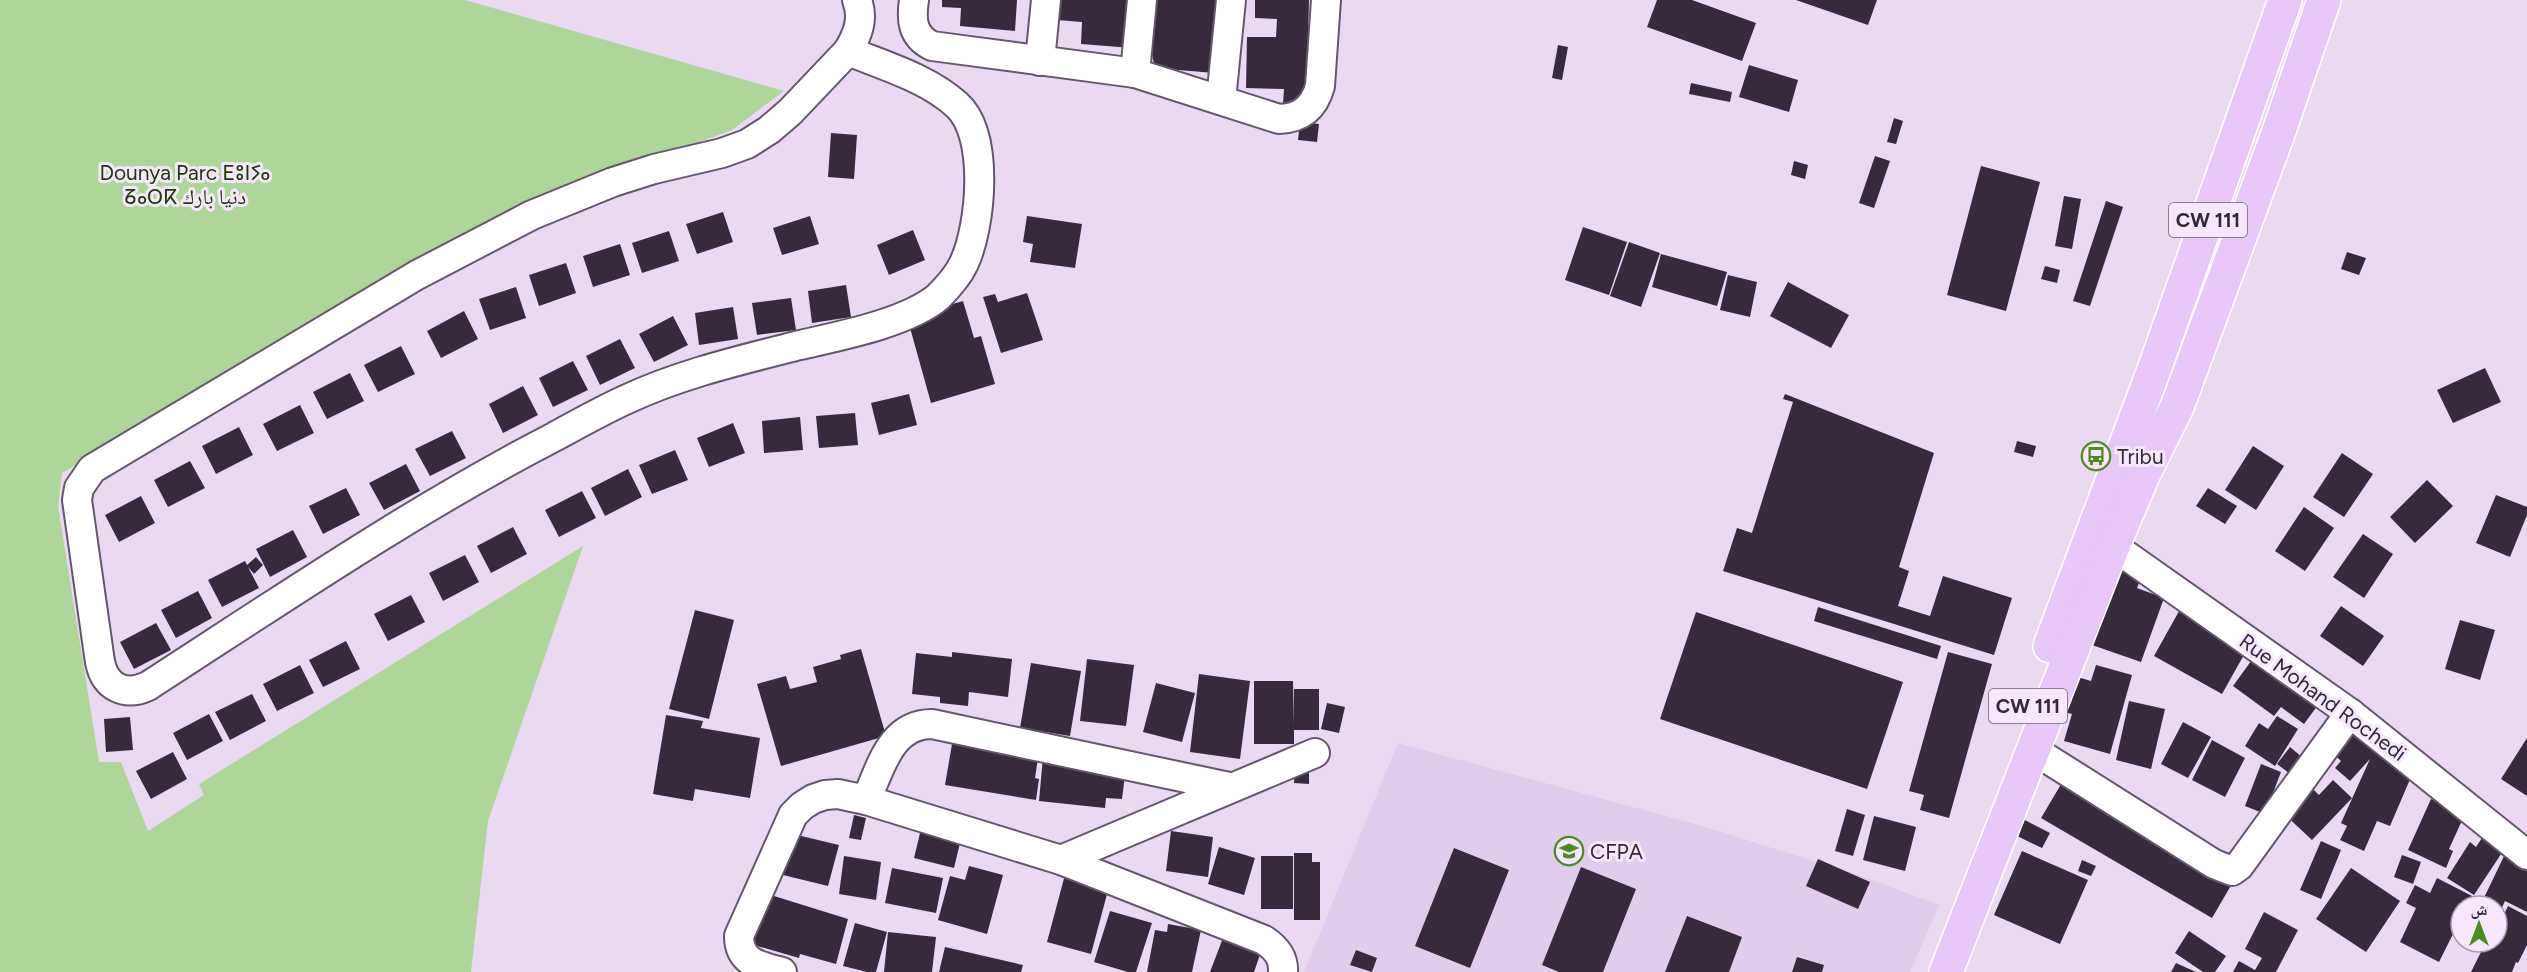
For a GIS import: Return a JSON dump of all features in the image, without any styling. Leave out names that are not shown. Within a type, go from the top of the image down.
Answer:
[{"type":"main road","name":"CW 111","points":[[1924,972],[2015,744],[2155,367],[2285,0]]},
{"type":"main road","points":[[1946,972],[2113,546],[2144,473],[2177,407],[2278,134],[2324,0]]},
{"type":"street","points":[[848,51],[922,82],[941,94],[960,107],[975,136],[981,181],[975,229],[964,265],[937,297],[911,313],[864,329],[698,372],[626,399],[498,466],[381,536],[148,686],[130,691],[113,686],[106,679],[100,662],[77,500],[79,488],[92,469],[417,276],[532,215],[613,182],[722,153],[747,144],[769,130],[790,112],[848,51],[857,36],[861,20],[857,0]]},
{"type":"street","points":[[914,0],[912,18],[914,27],[924,42],[932,46],[1135,73],[1279,119],[1301,114],[1310,107],[1320,87],[1326,0]]},
{"type":"street","points":[[1040,61],[1046,0]]},
{"type":"street","points":[[1135,73],[1142,0]]},
{"type":"street","points":[[1221,100],[1231,0]]},
{"type":"street","name":"Rue Mohand Rochedi","points":[[2113,546],[2350,713],[2527,855]]},
{"type":"street","points":[[2032,749],[2214,864],[2232,871],[2239,866],[2350,713]]},
{"type":"street","points":[[866,800],[892,744],[904,731],[922,724],[932,724],[1229,788]]},
{"type":"street","points":[[1061,860],[1315,753]]},
{"type":"street","points":[[782,972],[753,964],[746,959],[741,952],[739,936],[794,815],[813,799],[838,794],[866,800],[1061,860],[1264,940],[1275,947],[1282,959],[1283,972]]},
{"type":"shaded area","name":"CFPA","points":[[1398,743],[1706,827],[1861,876],[1939,905],[1910,972],[1304,972]]},
{"type":"green space","name":"Dounya Parc ⴹⵓⵏⵢⴰ ⵒⴰⵔⴽ دنيا بارك","points":[[0,0],[465,0],[784,91],[732,130],[641,163],[284,339],[62,473],[58,506],[99,762],[121,762],[148,831],[204,795],[199,784],[583,546],[488,821],[471,972],[0,972]]},
{"type":"building","points":[[942,0],[1017,0],[1015,31],[960,26],[961,8],[942,7]]},
{"type":"building","points":[[1058,0],[1135,0],[1132,48],[1081,44],[1082,22],[1057,20]]},
{"type":"building","points":[[1147,0],[1217,0],[1214,73],[1155,68],[1145,23]]},
{"type":"building","points":[[1255,0],[1309,0],[1306,104],[1283,104],[1284,89],[1246,88],[1247,37],[1276,37],[1277,19],[1255,18]]},
{"type":"building","points":[[1657,0],[1692,0],[1756,23],[1742,61],[1647,27]]},
{"type":"building","points":[[1796,0],[1877,0],[1868,25]]},
{"type":"building","points":[[1558,45],[1568,47],[1562,80],[1552,78]]},
{"type":"building","points":[[1749,65],[1798,80],[1789,112],[1739,97]]},
{"type":"building","points":[[1691,83],[1732,92],[1730,102],[1689,94]]},
{"type":"building","points":[[1894,118],[1903,121],[1896,144],[1887,142]]},
{"type":"building","points":[[1300,122],[1319,124],[1317,142],[1298,140]]},
{"type":"building","points":[[831,133],[857,135],[854,179],[828,177]]},
{"type":"building","points":[[1875,156],[1890,161],[1874,208],[1859,203]]},
{"type":"building","points":[[1794,161],[1808,165],[1805,179],[1791,175]]},
{"type":"building","points":[[1981,166],[2040,182],[2006,311],[1947,295]]},
{"type":"building","points":[[2064,196],[2081,199],[2072,249],[2055,246]]},
{"type":"building","points":[[2106,201],[2123,207],[2090,306],[2073,301]]},
{"type":"building","points":[[723,212],[733,242],[697,254],[686,224]]},
{"type":"building","points":[[810,216],[819,244],[782,255],[773,228]]},
{"type":"building","points":[[1027,216],[1082,224],[1075,268],[1030,262],[1033,244],[1023,242]]},
{"type":"building","points":[[1583,227],[1627,242],[1609,295],[1565,280]]},
{"type":"building","points":[[913,230],[925,260],[889,275],[877,245]]},
{"type":"building","points":[[669,231],[679,261],[642,273],[632,243]]},
{"type":"building","points":[[1629,242],[1660,253],[1641,307],[1610,296]]},
{"type":"building","points":[[620,244],[630,275],[593,287],[583,256]]},
{"type":"building","points":[[2347,252],[2366,258],[2359,275],[2341,269]]},
{"type":"building","points":[[1661,254],[1727,272],[1717,306],[1652,287]]},
{"type":"building","points":[[566,263],[576,293],[539,306],[529,275]]},
{"type":"building","points":[[2045,266],[2060,270],[2057,283],[2041,279]]},
{"type":"building","points":[[1728,275],[1757,282],[1750,317],[1720,310]]},
{"type":"building","points":[[1788,282],[1849,315],[1831,348],[1770,316]]},
{"type":"building","points":[[846,285],[851,317],[812,323],[808,291]]},
{"type":"building","points":[[516,287],[526,318],[490,330],[479,299]]},
{"type":"building","points":[[1027,293],[1043,340],[1001,353],[983,297],[995,294],[998,302]]},
{"type":"building","points":[[791,298],[796,330],[757,335],[752,303]]},
{"type":"building","points":[[963,301],[974,338],[981,336],[995,384],[931,403],[907,317]]},
{"type":"building","points":[[733,307],[738,339],[699,345],[695,313]]},
{"type":"building","points":[[464,311],[478,339],[441,358],[427,331]]},
{"type":"building","points":[[673,316],[688,345],[654,362],[639,334]]},
{"type":"building","points":[[620,339],[635,368],[600,385],[586,356]]},
{"type":"building","points":[[401,346],[415,374],[378,392],[364,365]]},
{"type":"building","points":[[573,361],[588,390],[553,407],[539,378]]},
{"type":"building","points":[[2485,368],[2501,402],[2453,423],[2437,390]]},
{"type":"building","points":[[350,373],[364,401],[327,419],[313,392]]},
{"type":"building","points":[[523,386],[538,415],[503,433],[489,404]]},
{"type":"building","points":[[909,394],[917,425],[879,435],[871,403]]},
{"type":"building","points":[[1785,394],[1934,453],[1899,567],[1909,571],[1898,606],[1930,616],[1943,576],[2012,598],[1994,655],[1723,571],[1737,528],[1752,533],[1793,402],[1783,399]]},
{"type":"building","points":[[300,405],[314,433],[277,451],[263,424]]},
{"type":"building","points":[[855,413],[858,445],[819,448],[816,416]]},
{"type":"building","points":[[800,417],[803,450],[764,453],[762,421]]},
{"type":"building","points":[[733,423],[745,453],[709,467],[697,438]]},
{"type":"building","points":[[239,427],[253,455],[216,474],[202,446]]},
{"type":"building","points":[[452,431],[466,458],[430,476],[415,449]]},
{"type":"building","points":[[2017,441],[2036,446],[2033,457],[2014,452]]},
{"type":"building","points":[[2253,446],[2284,466],[2256,510],[2225,490]]},
{"type":"building","points":[[675,450],[688,480],[652,494],[639,465]]},
{"type":"building","points":[[2342,453],[2373,474],[2344,517],[2313,497]]},
{"type":"building","points":[[190,461],[205,488],[168,507],[154,480]]},
{"type":"building","points":[[406,464],[420,491],[384,510],[369,483]]},
{"type":"building","points":[[628,469],[642,497],[605,516],[591,488]]},
{"type":"building","points":[[2427,480],[2453,506],[2415,543],[2390,517]]},
{"type":"building","points":[[346,488],[360,515],[323,534],[309,506]]},
{"type":"building","points":[[2208,488],[2237,506],[2225,524],[2196,506]]},
{"type":"building","points":[[582,491],[596,518],[559,537],[545,510]]},
{"type":"building","points":[[2496,495],[2527,507],[2527,515],[2510,557],[2476,543]]},
{"type":"building","points":[[141,496],[155,523],[119,542],[105,515]]},
{"type":"building","points":[[2304,507],[2334,528],[2305,571],[2275,551]]},
{"type":"building","points":[[513,527],[527,554],[491,573],[477,546]]},
{"type":"building","points":[[293,530],[307,557],[270,577],[256,549]]},
{"type":"building","points":[[2363,534],[2393,554],[2364,598],[2333,577]]},
{"type":"building","points":[[465,555],[479,582],[443,601],[429,573]]},
{"type":"building","points":[[256,557],[263,565],[254,574],[248,567],[259,588],[222,607],[208,580],[245,561],[247,565]]},
{"type":"building","points":[[2117,565],[2142,575],[2137,588],[2164,598],[2141,662],[2089,644]]},
{"type":"building","points":[[198,591],[212,618],[176,638],[161,610]]},
{"type":"building","points":[[411,595],[425,622],[388,641],[374,614]]},
{"type":"building","points":[[2183,604],[2250,644],[2222,694],[2154,656]]},
{"type":"building","points":[[2341,606],[2384,636],[2363,666],[2320,636]]},
{"type":"building","points":[[1818,607],[1941,646],[1937,659],[1814,621]]},
{"type":"building","points":[[695,610],[734,620],[709,719],[669,709]]},
{"type":"building","points":[[1696,612],[1903,682],[1867,789],[1660,719]]},
{"type":"building","points":[[2460,620],[2495,630],[2480,680],[2445,669]]},
{"type":"building","points":[[156,623],[171,650],[134,669],[120,642]]},
{"type":"building","points":[[346,641],[360,669],[323,687],[309,660]]},
{"type":"building","points":[[861,649],[886,736],[781,766],[757,684],[786,676],[790,689],[817,682],[813,667],[841,659],[840,655]]},
{"type":"building","points":[[952,652],[1012,659],[1008,697],[969,692],[968,706],[940,703],[940,697],[912,694],[916,653],[952,657]]},
{"type":"building","points":[[1948,652],[1992,664],[1949,818],[1920,810],[1924,795],[1909,791]]},
{"type":"building","points":[[2254,657],[2318,705],[2304,724],[2281,707],[2274,716],[2233,686]]},
{"type":"building","points":[[1087,659],[1134,665],[1126,726],[1080,721]]},
{"type":"building","points":[[1031,663],[1081,671],[1070,736],[1020,728]]},
{"type":"building","points":[[300,665],[314,693],[277,711],[263,684]]},
{"type":"building","points":[[2096,665],[2132,675],[2110,754],[2064,741],[2072,714],[2064,712],[2074,676],[2091,681]]},
{"type":"building","points":[[1199,674],[1250,681],[1240,759],[1190,752]]},
{"type":"building","points":[[1254,681],[1293,681],[1294,725],[1294,689],[1319,689],[1319,730],[1294,730],[1294,744],[1254,744]]},
{"type":"building","points":[[1156,683],[1195,693],[1182,742],[1143,732]]},
{"type":"building","points":[[252,694],[266,721],[230,740],[215,712]]},
{"type":"building","points":[[2129,701],[2165,709],[2151,769],[2116,760]]},
{"type":"building","points":[[1327,703],[1345,707],[1339,733],[1321,729]]},
{"type":"building","points":[[209,714],[223,741],[187,760],[173,733]]},
{"type":"building","points":[[666,715],[703,721],[701,728],[760,738],[750,798],[695,789],[693,801],[653,794]]},
{"type":"building","points":[[2277,716],[2298,729],[2275,766],[2245,746],[2259,723],[2268,729]]},
{"type":"building","points":[[130,717],[133,750],[106,752],[104,719]]},
{"type":"building","points":[[2183,722],[2211,737],[2188,778],[2161,764]]},
{"type":"building","points":[[2350,723],[2379,749],[2375,753],[2414,770],[2390,826],[2377,821],[2364,851],[2340,840],[2347,826],[2341,823],[2370,759],[2350,781],[2335,768],[2341,761],[2327,748]]},
{"type":"building","points":[[2527,738],[2527,796],[2501,779]]},
{"type":"building","points":[[2212,740],[2245,758],[2225,797],[2192,780]]},
{"type":"building","points":[[952,744],[1038,758],[1035,778],[1039,779],[1036,800],[945,785]]},
{"type":"building","points":[[2290,747],[2302,757],[2289,773],[2277,764]]},
{"type":"building","points":[[173,752],[187,779],[151,799],[136,771]]},
{"type":"building","points":[[1043,757],[1125,775],[1122,799],[1106,798],[1105,808],[1039,801]]},
{"type":"building","points":[[2261,764],[2281,772],[2265,814],[2245,806]]},
{"type":"building","points":[[1295,769],[1309,770],[1309,784],[1294,783]]},
{"type":"building","points":[[2333,780],[2352,798],[2312,840],[2283,813],[2310,786],[2319,795]]},
{"type":"building","points":[[2063,781],[2233,882],[2212,918],[2041,818]]},
{"type":"building","points":[[2431,799],[2465,814],[2449,849],[2453,851],[2446,868],[2408,850]]},
{"type":"building","points":[[1847,809],[1865,815],[1853,856],[1835,851]]},
{"type":"building","points":[[854,815],[866,818],[861,840],[849,838]]},
{"type":"building","points":[[1874,816],[1916,827],[1905,871],[1863,860]]},
{"type":"building","points":[[2021,818],[2050,833],[2042,848],[2013,834]]},
{"type":"building","points":[[921,829],[961,839],[954,868],[914,858]]},
{"type":"building","points":[[1171,831],[1213,837],[1208,877],[1166,871]]},
{"type":"building","points":[[2486,832],[2507,845],[2475,894],[2472,894],[2447,878],[2470,842],[2476,847]]},
{"type":"building","points":[[793,834],[839,845],[828,886],[783,875]]},
{"type":"building","points":[[2321,841],[2341,850],[2321,899],[2300,890]]},
{"type":"building","points":[[1219,847],[1255,858],[1244,895],[1208,884]]},
{"type":"building","points":[[1454,848],[1509,870],[1470,968],[1415,946]]},
{"type":"building","points":[[2507,850],[2527,860],[2527,912],[2509,903],[2509,894],[2486,894]]},
{"type":"building","points":[[2022,851],[2088,880],[2060,944],[1994,915]]},
{"type":"building","points":[[1294,853],[1312,853],[1312,862],[1320,862],[1320,920],[1294,920]]},
{"type":"building","points":[[2402,855],[2421,862],[2413,884],[2394,877]]},
{"type":"building","points":[[844,856],[881,862],[876,900],[839,894]]},
{"type":"building","points":[[1261,856],[1293,856],[1293,909],[1261,909]]},
{"type":"building","points":[[1818,859],[1870,882],[1858,909],[1806,886]]},
{"type":"building","points":[[2082,860],[2096,866],[2091,876],[2078,871]]},
{"type":"building","points":[[969,866],[1003,875],[987,934],[938,920],[950,876],[965,880]]},
{"type":"building","points":[[1581,867],[1636,889],[1603,972],[1559,972],[1542,965]]},
{"type":"building","points":[[892,868],[943,878],[936,913],[885,903]]},
{"type":"building","points":[[2351,868],[2400,901],[2366,952],[2316,919]]},
{"type":"building","points":[[1066,871],[1110,883],[1091,954],[1047,942]]},
{"type":"building","points":[[2437,878],[2468,894],[2449,894],[2449,942],[2439,962],[2400,942],[2416,908],[2406,903],[2415,885],[2430,893]]},
{"type":"building","points":[[761,892],[848,919],[836,964],[800,954],[799,958],[747,943]]},
{"type":"building","points":[[2509,907],[2527,916],[2527,945],[2512,972],[2471,972],[2480,954],[2509,954]]},
{"type":"building","points":[[1110,911],[1152,923],[1136,972],[1128,972],[1094,962]]},
{"type":"building","points":[[2264,912],[2298,930],[2276,972],[2233,972],[2239,961],[2255,970],[2262,958],[2245,949]]},
{"type":"building","points":[[1687,916],[1742,937],[1729,972],[1665,972]]},
{"type":"building","points":[[855,923],[887,932],[876,972],[843,966]]},
{"type":"building","points":[[1168,924],[1201,930],[1192,972],[1147,972],[1155,930],[1167,932]]},
{"type":"building","points":[[2189,931],[2226,956],[2215,972],[2203,972],[2175,953]]},
{"type":"building","points":[[888,932],[936,937],[932,972],[884,972]]},
{"type":"building","points":[[1223,938],[1261,952],[1254,972],[1210,972]]},
{"type":"building","points":[[945,947],[1023,965],[1021,972],[939,972]]},
{"type":"building","points":[[1356,950],[1377,958],[1372,972],[1350,965]]},
{"type":"building","points":[[1797,957],[1824,965],[1822,972],[1792,972]]},
{"type":"building","points":[[2176,963],[2196,972],[2171,972]]},
{"type":"place","name":"Tribu","points":[[2096,456]]},
{"type":"place","name":"CFPA","points":[[1569,851]]}]
